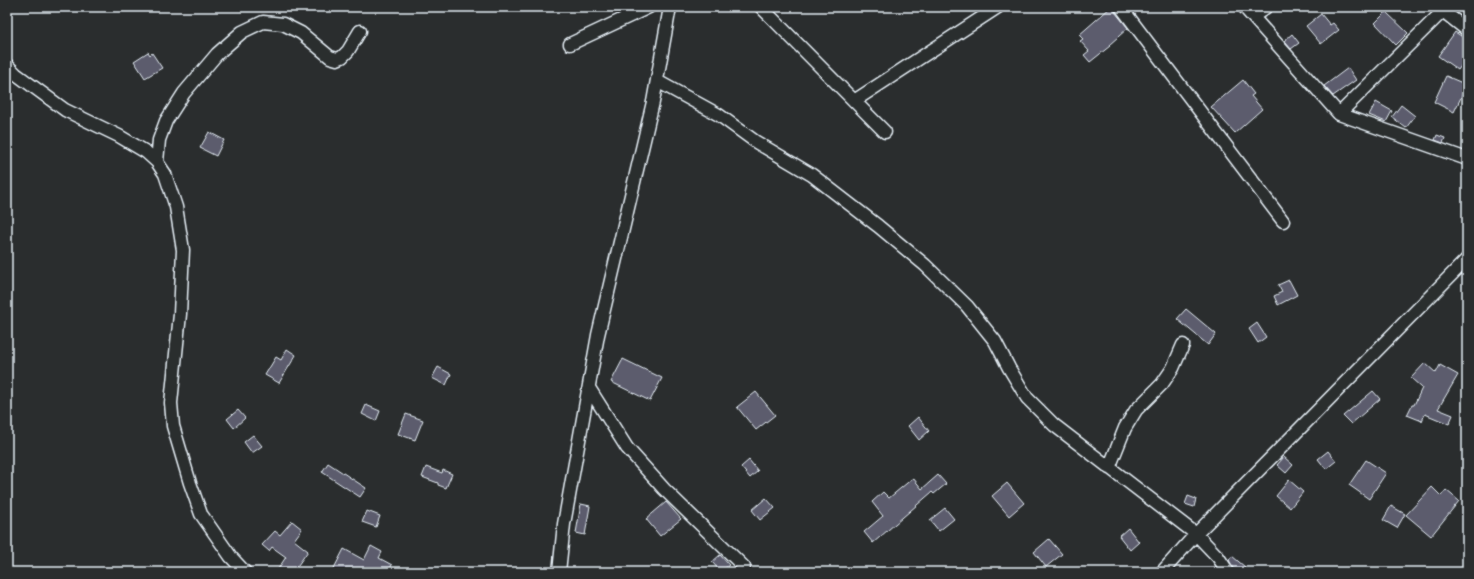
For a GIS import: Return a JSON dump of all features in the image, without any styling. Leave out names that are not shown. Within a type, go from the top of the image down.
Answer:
[{"type":"street","points":[[570,44],[649,7]]},
{"type":"street","points":[[559,572],[564,524],[598,335],[654,102],[670,7]]},
{"type":"street","points":[[761,7],[885,132]]},
{"type":"street","points":[[854,101],[998,7]]},
{"type":"street","points":[[1121,7],[1283,220]]},
{"type":"street","points":[[1244,7],[1339,114],[1467,159]]},
{"type":"street","points":[[1253,17],[1266,7]]},
{"type":"street","points":[[1339,114],[1443,8],[1467,30]]},
{"type":"street","points":[[157,162],[159,140],[166,121],[184,93],[217,54],[242,32],[263,22],[283,24],[301,33],[326,54],[337,59],[342,58],[348,52],[360,31]]},
{"type":"street","points":[[7,66],[65,110],[119,136],[146,152],[157,162],[165,174],[176,207],[183,250],[180,314],[172,403],[173,426],[201,514],[231,557],[246,572]]},
{"type":"street","points":[[657,81],[719,115],[756,142],[812,174],[925,265],[967,306],[995,341],[1027,398],[1054,425],[1196,534],[1218,557],[1228,572]]},
{"type":"street","points":[[1162,572],[1196,534],[1467,259]]},
{"type":"street","points":[[1109,468],[1125,428],[1136,410],[1162,384],[1173,368],[1183,345]]},
{"type":"street","points":[[589,388],[627,448],[664,489],[744,567]]},
{"type":"building","points":[[1111,7],[1114,7],[1115,12],[1128,28],[1109,45],[1110,46],[1090,62],[1084,55],[1089,51],[1080,41],[1083,39],[1079,35]]},
{"type":"building","points":[[1386,12],[1408,33],[1396,45],[1375,23]]},
{"type":"building","points":[[1321,14],[1330,25],[1333,23],[1339,30],[1321,44],[1306,26]]},
{"type":"building","points":[[1455,32],[1467,40],[1467,58],[1458,70],[1438,56]]},
{"type":"building","points":[[1292,34],[1299,43],[1291,49],[1284,41]]},
{"type":"building","points":[[148,52],[150,55],[152,53],[162,68],[145,78],[134,61]]},
{"type":"building","points":[[1348,68],[1356,80],[1333,96],[1324,86]]},
{"type":"building","points":[[1446,76],[1467,85],[1454,112],[1434,102]]},
{"type":"building","points":[[1243,80],[1254,94],[1251,96],[1262,109],[1235,133],[1211,107]]},
{"type":"building","points":[[1376,102],[1392,111],[1386,122],[1369,115]]},
{"type":"building","points":[[1401,105],[1415,116],[1406,128],[1392,117]]},
{"type":"building","points":[[209,132],[224,140],[216,156],[200,148]]},
{"type":"building","points":[[1437,135],[1445,138],[1443,143],[1435,140]]},
{"type":"building","points":[[1289,280],[1297,295],[1278,305],[1274,296],[1282,292],[1278,285]]},
{"type":"building","points":[[1186,309],[1216,334],[1208,345],[1177,319]]},
{"type":"building","points":[[1257,323],[1266,337],[1258,343],[1249,329]]},
{"type":"building","points":[[287,349],[296,355],[279,383],[265,375],[276,357],[281,360]]},
{"type":"building","points":[[623,359],[662,378],[650,401],[611,382]]},
{"type":"building","points":[[1425,363],[1436,373],[1440,365],[1458,375],[1438,409],[1453,415],[1449,424],[1425,414],[1422,421],[1407,415],[1412,405],[1414,405],[1422,388],[1411,378]]},
{"type":"building","points":[[438,367],[451,374],[446,385],[432,378]]},
{"type":"building","points":[[1373,391],[1380,399],[1351,424],[1343,416]]},
{"type":"building","points":[[756,392],[775,415],[756,430],[737,407]]},
{"type":"building","points":[[366,405],[380,411],[376,421],[362,414]]},
{"type":"building","points":[[238,410],[245,418],[234,428],[227,419]]},
{"type":"building","points":[[406,414],[423,420],[415,440],[398,434]]},
{"type":"building","points":[[918,417],[929,431],[919,440],[908,426]]},
{"type":"building","points":[[253,435],[262,446],[252,453],[244,442]]},
{"type":"building","points":[[1328,451],[1336,461],[1326,469],[1318,459]]},
{"type":"building","points":[[1284,457],[1293,465],[1286,473],[1277,465]]},
{"type":"building","points":[[749,460],[758,471],[750,478],[741,467]]},
{"type":"building","points":[[1366,460],[1386,473],[1369,499],[1349,485]]},
{"type":"building","points":[[328,463],[366,488],[360,497],[322,472]]},
{"type":"building","points":[[426,467],[442,473],[443,470],[452,474],[446,488],[438,485],[438,483],[422,477]]},
{"type":"building","points":[[938,475],[946,484],[934,494],[932,492],[873,543],[864,532],[883,516],[872,502],[883,492],[889,498],[913,478],[922,489]]},
{"type":"building","points":[[1289,480],[1303,492],[1290,508],[1276,496]]},
{"type":"building","points":[[1007,483],[1024,503],[1009,516],[992,496]]},
{"type":"building","points":[[1432,487],[1441,496],[1446,490],[1459,501],[1431,536],[1406,515]]},
{"type":"building","points":[[1188,496],[1196,499],[1194,507],[1185,504]]},
{"type":"building","points":[[766,498],[775,508],[760,520],[752,510]]},
{"type":"building","points":[[666,502],[681,519],[660,536],[646,519]]},
{"type":"building","points":[[581,504],[590,506],[585,535],[576,533]]},
{"type":"building","points":[[1391,506],[1405,514],[1397,528],[1383,520]]},
{"type":"building","points":[[945,508],[954,519],[939,531],[930,520]]},
{"type":"building","points":[[367,511],[380,516],[376,527],[362,522]]},
{"type":"building","points":[[292,521],[302,529],[294,540],[308,551],[293,572],[276,572],[286,557],[272,547],[269,551],[262,545],[275,531],[280,535]]},
{"type":"building","points":[[1128,528],[1139,542],[1130,550],[1119,536]]},
{"type":"building","points":[[1049,539],[1062,554],[1046,567],[1034,552]]},
{"type":"building","points":[[371,546],[382,552],[379,558],[392,565],[388,572],[332,572],[344,549],[364,560]]},
{"type":"building","points":[[720,555],[729,565],[721,572],[712,562]]},
{"type":"building","points":[[1232,556],[1245,567],[1241,572],[1235,572],[1229,560]]}]
